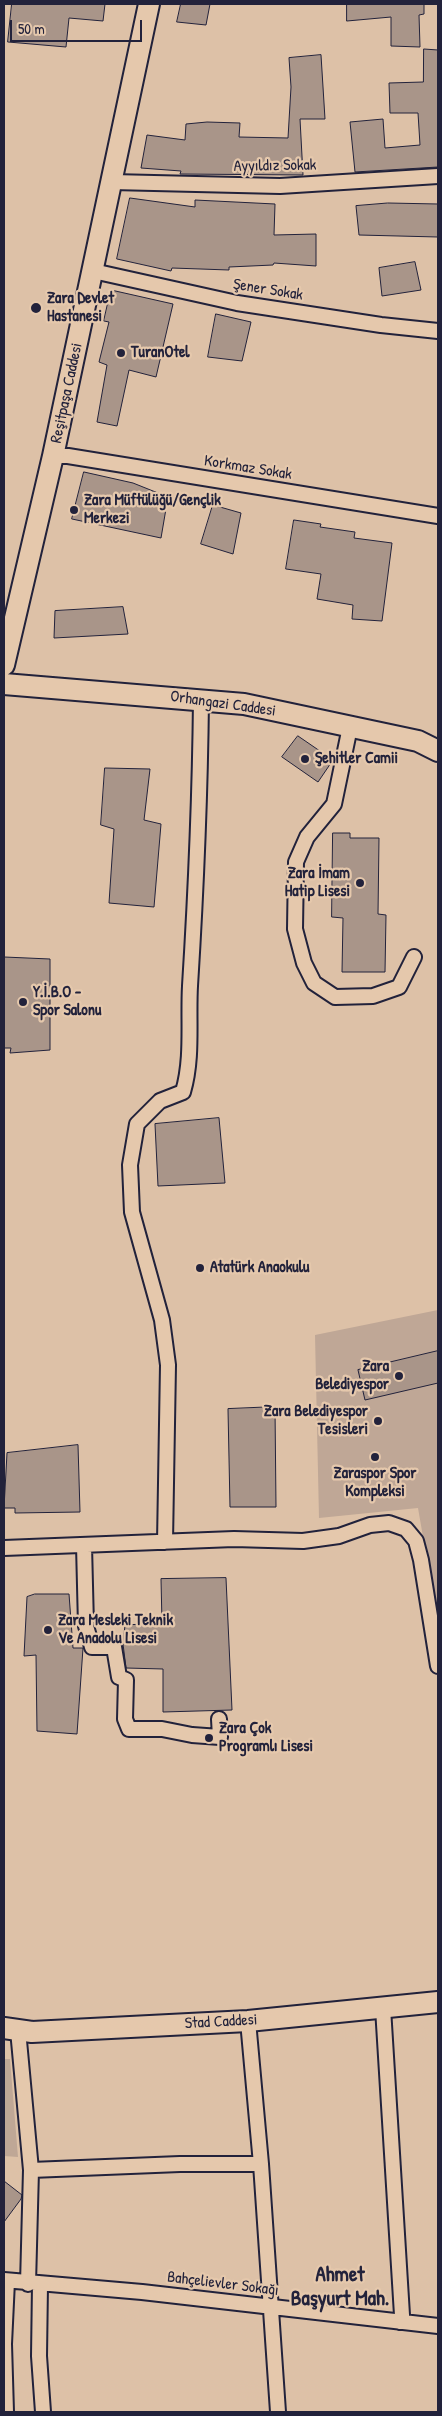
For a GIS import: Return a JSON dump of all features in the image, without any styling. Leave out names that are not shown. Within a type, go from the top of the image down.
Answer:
[{"type":"street","name":"Reşitpaşa Caddesi","points":[[4,665],[53,456],[149,4]]},
{"type":"street","name":"Ayyıldız Sokak","points":[[112,182],[280,186],[438,176]]},
{"type":"street","name":"Şener Sokak","points":[[93,271],[237,303],[381,325],[438,331]]},
{"type":"street","name":"Korkmaz Sokak","points":[[53,456],[78,458],[438,516]]},
{"type":"street","name":"Orhangazi Caddesi","points":[[4,684],[244,704],[418,742],[438,751]]},
{"type":"street","points":[[165,1542],[168,1365],[162,1320],[132,1212],[130,1164],[137,1124],[160,1101],[183,1092],[188,1073],[190,997],[199,842],[201,700]]},
{"type":"street","points":[[350,727],[334,804],[307,837],[296,862],[295,929],[304,963],[314,983],[335,997],[373,996],[400,988],[414,957]]},
{"type":"street","points":[[4,1548],[234,1539],[303,1541],[339,1536],[370,1525],[389,1523],[406,1529],[416,1541],[421,1560],[438,1666]]},
{"type":"street","points":[[84,1545],[86,1626],[92,1647],[114,1647],[119,1677],[126,1680],[125,1719],[130,1729],[162,1729],[192,1735],[220,1737],[219,1720]]},
{"type":"street","name":"Stad Caddesi","points":[[11,2029],[32,2032],[248,2021],[438,2002]]},
{"type":"street","points":[[384,2008],[402,2315],[400,2322]]},
{"type":"street","points":[[248,2021],[261,2164],[278,2412]]},
{"type":"street","points":[[11,2029],[31,2170],[34,2284],[43,2412]]},
{"type":"street","points":[[31,2170],[180,2164],[261,2164]]},
{"type":"street","points":[[5,2280],[6,2412]]},
{"type":"street","name":"Bahçelievler Sokağı","points":[[5,2280],[142,2292],[438,2326]]},
{"type":"shaded area","name":"Zara Belediyespor Tesisleri","points":[[438,1310],[438,1623],[418,1508],[319,1518],[315,1335]]},
{"type":"shaded area","points":[[4,2059],[10,2059],[18,2157],[4,2156]]},
{"type":"building","points":[[12,4],[105,4],[103,21],[69,18],[66,47],[8,42]]},
{"type":"building","points":[[181,4],[210,4],[206,25],[177,22]]},
{"type":"building","points":[[347,4],[424,4],[424,14],[419,15],[420,47],[391,46],[391,17],[347,21]]},
{"type":"building","points":[[424,49],[438,50],[438,167],[355,172],[350,122],[383,119],[385,148],[420,145],[418,113],[390,113],[389,83],[423,82]]},
{"type":"building","points":[[321,55],[325,119],[300,119],[303,175],[180,174],[181,171],[141,168],[147,135],[185,140],[186,124],[207,122],[240,123],[239,137],[288,138],[291,87],[289,58]]},
{"type":"building","points":[[130,198],[195,207],[195,200],[275,204],[274,235],[316,234],[316,266],[274,263],[273,265],[229,267],[229,270],[172,268],[171,271],[117,259]]},
{"type":"building","points":[[388,203],[438,204],[438,237],[359,235],[356,206]]},
{"type":"building","points":[[415,262],[421,290],[382,296],[379,268]]},
{"type":"building","points":[[111,290],[173,304],[156,377],[129,370],[117,426],[97,422],[107,365],[99,362],[109,322],[104,321]]},
{"type":"building","points":[[216,314],[251,322],[242,361],[208,357]]},
{"type":"building","points":[[84,472],[133,483],[168,497],[161,538],[72,519]]},
{"type":"building","points":[[213,505],[241,513],[233,554],[201,544]]},
{"type":"building","points":[[294,520],[321,524],[320,527],[355,532],[354,538],[392,543],[382,621],[352,619],[353,605],[317,599],[321,574],[286,569]]},
{"type":"building","points":[[123,607],[128,634],[54,638],[55,611]]},
{"type":"building","points":[[298,736],[333,760],[318,782],[282,757]]},
{"type":"building","points":[[105,768],[150,769],[144,820],[161,824],[154,907],[109,903],[114,829],[101,825]]},
{"type":"building","points":[[333,833],[350,833],[350,838],[379,838],[378,914],[386,915],[385,972],[342,972],[343,918],[332,917]]},
{"type":"building","points":[[4,957],[50,959],[50,1050],[10,1053],[11,1048],[4,1048]]},
{"type":"building","points":[[219,1118],[225,1183],[158,1186],[155,1124]]},
{"type":"building","name":"Zara Belediyespor","points":[[438,1351],[438,1383],[365,1400],[358,1370]]},
{"type":"building","points":[[275,1407],[276,1507],[230,1507],[228,1409]]},
{"type":"building","points":[[78,1445],[80,1512],[15,1513],[15,1508],[4,1508],[7,1453]]},
{"type":"building","points":[[226,1578],[232,1710],[163,1712],[163,1669],[126,1668],[123,1644],[125,1625],[162,1623],[161,1579]]},
{"type":"building","points":[[35,1594],[69,1594],[73,1648],[83,1648],[77,1734],[37,1731],[36,1655],[24,1656],[27,1597]]},
{"type":"building","points":[[4,2181],[22,2195],[4,2222]]},
{"type":"place","name":"Zara Devlet Hastanesi","points":[[36,308]]},
{"type":"place","name":"TuranOtel","points":[[121,353]]},
{"type":"place","name":"Zara Müftülüğü/Gençlik Merkezi","points":[[74,510]]},
{"type":"place","name":"Şehitler Camii","points":[[305,759]]},
{"type":"place","name":"Zara İmam Hatip Lisesi","points":[[360,883]]},
{"type":"place","name":"Y.İ.B.O - Spor Salonu","points":[[23,1002]]},
{"type":"place","name":"Atatürk Anaokulu","points":[[200,1268]]},
{"type":"place","name":"Zara Belediyespor","points":[[399,1376]]},
{"type":"place","name":"Zara Belediyespor Tesisleri","points":[[378,1421]]},
{"type":"place","name":"Zaraspor Spor Kompleksi","points":[[375,1457]]},
{"type":"place","name":"Zara Mesleki Teknik Ve Anadolu Lisesi","points":[[48,1630]]},
{"type":"place","name":"Zara Çok Programlı Lisesi","points":[[209,1738]]},
{"type":"district","name":"Ahmet Başyurt Mah.","points":[[340,2287]]}]
